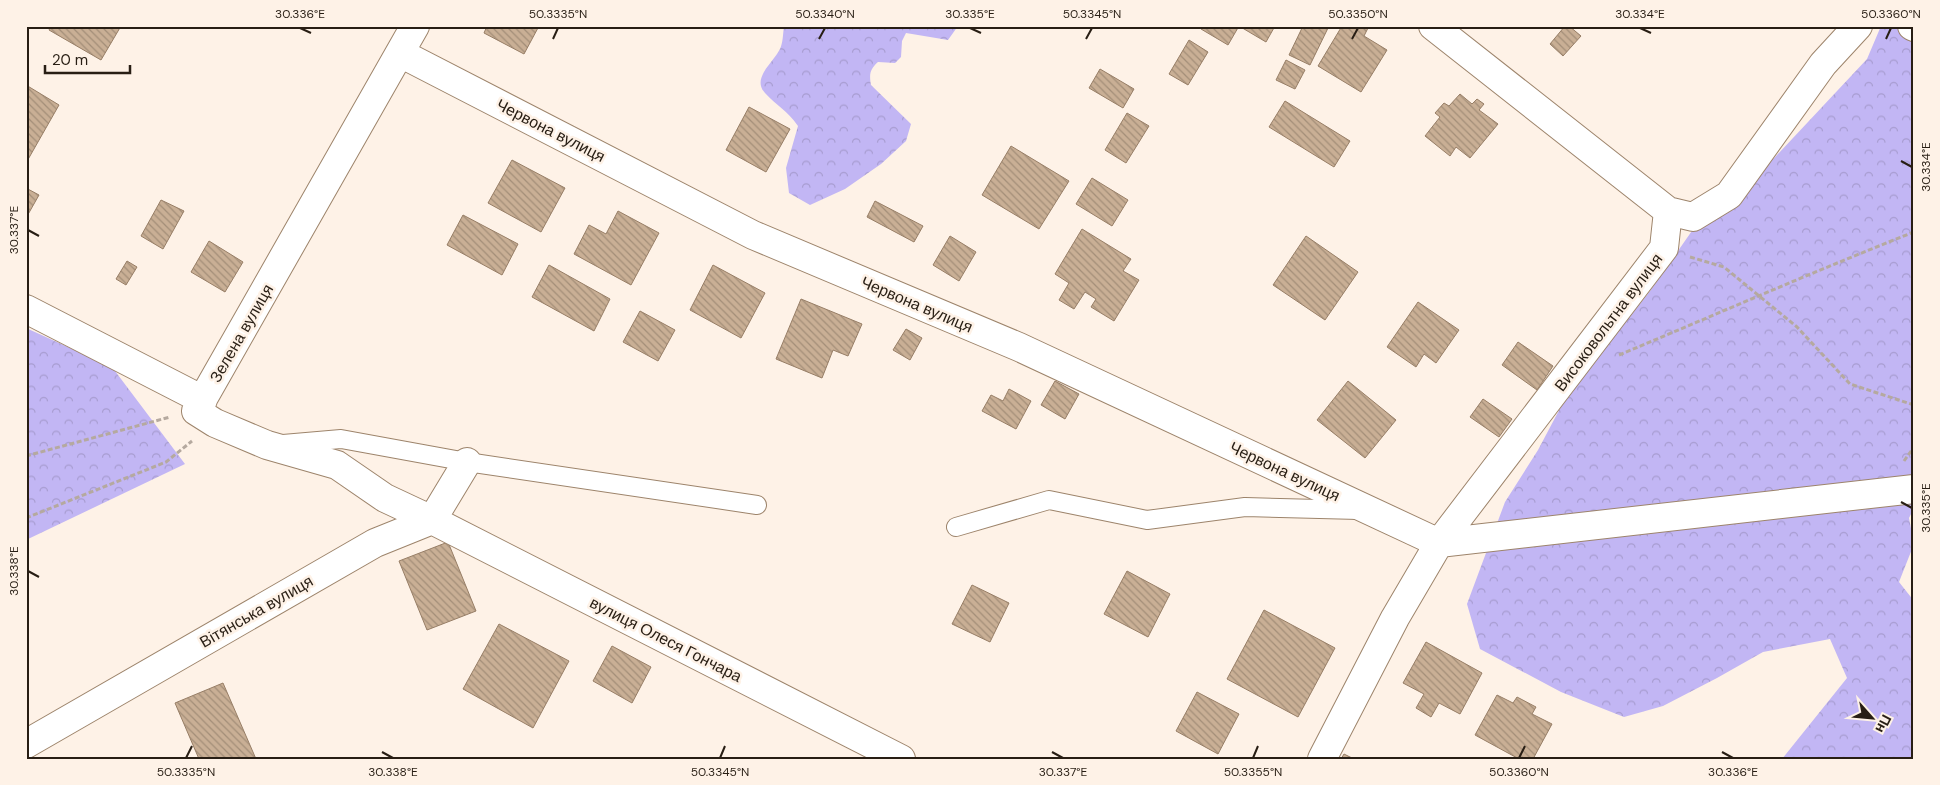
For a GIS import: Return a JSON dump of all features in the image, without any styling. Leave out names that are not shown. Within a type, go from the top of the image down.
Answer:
[{"type":"street","name":"Зелена вулиця","points":[[204,411],[415,26]]},
{"type":"street","points":[[1433,26],[1668,211],[1693,217],[1729,195],[1823,64],[1858,26]]},
{"type":"street","name":"Червона вулиця","points":[[400,52],[754,235],[1019,347],[1439,543]]},
{"type":"street","name":"Високовольтна вулиця","points":[[1322,759],[1395,618],[1439,543],[1664,248],[1668,211]]},
{"type":"street","points":[[26,309],[267,445],[336,465],[385,498],[432,520],[467,462]]},
{"type":"street","points":[[1439,543],[1914,489]]},
{"type":"street","points":[[375,543],[393,520],[385,498]]},
{"type":"street","name":"Вітянська вулиця","points":[[26,744],[375,543],[432,520]]},
{"type":"street","name":"вулиця Олеся Гончара","points":[[432,520],[857,750],[901,759]]},
{"type":"lane","points":[[267,445],[341,439],[467,462],[757,504]]},
{"type":"lane","points":[[956,527],[1049,500],[1147,520],[1245,507],[1369,510]]},
{"type":"path","points":[[1613,358],[1759,297],[1834,263],[1914,232]]},
{"type":"path","points":[[1664,248],[1724,267],[1797,327],[1850,384],[1914,406]]},
{"type":"path","points":[[26,456],[204,411]]},
{"type":"path","points":[[26,518],[166,462],[204,411]]},
{"type":"green space","points":[[784,26],[958,26],[948,40],[906,33],[902,41],[901,57],[895,63],[878,62],[873,67],[870,75],[871,85],[911,124],[906,141],[881,164],[845,189],[810,205],[789,193],[786,168],[798,126],[761,87],[762,76],[765,70],[781,47]]},
{"type":"green space","points":[[1881,26],[1914,26],[1914,508],[1909,518],[1914,544],[1899,582],[1914,601],[1914,759],[1782,759],[1847,678],[1830,639],[1763,652],[1663,706],[1624,717],[1561,692],[1480,649],[1467,604],[1505,502],[1538,450],[1565,399],[1650,291],[1703,215],[1732,203],[1867,59]]},
{"type":"green space","points":[[26,328],[112,367],[185,464],[26,540]]},
{"type":"building","points":[[51,26],[121,26],[101,60],[49,30]]},
{"type":"building","points":[[487,26],[539,26],[524,54],[484,33]]},
{"type":"building","points":[[1202,26],[1239,26],[1228,45],[1201,29]]},
{"type":"building","points":[[1239,26],[1275,26],[1266,42]]},
{"type":"building","points":[[1303,26],[1329,26],[1310,65],[1289,55]]},
{"type":"building","points":[[1342,26],[1369,26],[1364,36],[1387,50],[1361,92],[1318,66]]},
{"type":"building","points":[[1565,26],[1569,26],[1581,36],[1563,56],[1550,44]]},
{"type":"building","points":[[1189,40],[1208,52],[1188,85],[1169,74]]},
{"type":"building","points":[[1286,60],[1305,70],[1295,89],[1276,80]]},
{"type":"building","points":[[1100,69],[1134,89],[1123,108],[1089,88]]},
{"type":"building","points":[[26,85],[59,105],[26,163]]},
{"type":"building","points":[[1460,94],[1472,104],[1477,99],[1484,104],[1479,110],[1498,124],[1470,158],[1456,147],[1450,156],[1425,136],[1440,117],[1435,113],[1444,103],[1449,106]]},
{"type":"building","points":[[1285,101],[1350,141],[1334,167],[1269,127]]},
{"type":"building","points":[[749,107],[790,129],[766,172],[726,150]]},
{"type":"building","points":[[1127,113],[1149,126],[1126,163],[1105,150]]},
{"type":"building","points":[[1011,146],[1069,181],[1039,229],[982,195]]},
{"type":"building","points":[[512,160],[565,188],[541,232],[488,203]]},
{"type":"building","points":[[1092,178],[1128,200],[1112,226],[1076,204]]},
{"type":"building","points":[[26,188],[39,195],[26,218]]},
{"type":"building","points":[[161,200],[184,211],[163,249],[141,236]]},
{"type":"building","points":[[875,201],[923,226],[914,242],[867,217]]},
{"type":"building","points":[[618,211],[659,233],[631,285],[574,254],[589,225],[606,234]]},
{"type":"building","points":[[463,215],[518,244],[502,275],[447,245]]},
{"type":"building","points":[[1082,229],[1131,259],[1123,271],[1139,280],[1114,321],[1091,307],[1096,299],[1085,292],[1074,309],[1059,300],[1069,283],[1055,274]]},
{"type":"building","points":[[950,236],[976,252],[959,281],[933,265]]},
{"type":"building","points":[[1306,236],[1358,272],[1325,320],[1273,285]]},
{"type":"building","points":[[209,241],[243,262],[225,292],[191,272]]},
{"type":"building","points":[[127,261],[137,267],[126,285],[116,279]]},
{"type":"building","points":[[549,265],[610,299],[594,331],[532,297]]},
{"type":"building","points":[[713,265],[765,293],[741,338],[690,310]]},
{"type":"building","points":[[801,299],[862,324],[848,356],[833,350],[822,378],[776,359]]},
{"type":"building","points":[[1418,302],[1459,330],[1436,363],[1424,354],[1416,367],[1387,347]]},
{"type":"building","points":[[640,311],[675,330],[658,361],[623,342]]},
{"type":"building","points":[[906,329],[922,338],[910,360],[893,350]]},
{"type":"building","points":[[1518,342],[1553,366],[1537,390],[1502,365]]},
{"type":"building","points":[[1055,381],[1079,394],[1065,419],[1041,405]]},
{"type":"building","points":[[1348,381],[1396,420],[1365,458],[1317,420]]},
{"type":"building","points":[[1009,389],[1031,401],[1016,429],[982,411],[991,395],[1003,401]]},
{"type":"building","points":[[1483,399],[1512,419],[1499,437],[1470,417]]},
{"type":"building","points":[[448,542],[476,611],[427,630],[399,561]]},
{"type":"building","points":[[1127,571],[1170,594],[1148,637],[1104,614]]},
{"type":"building","points":[[972,585],[1009,603],[990,642],[952,624]]},
{"type":"building","points":[[1264,610],[1335,648],[1298,717],[1227,679]]},
{"type":"building","points":[[499,624],[569,661],[533,728],[463,689]]},
{"type":"building","points":[[1426,642],[1482,673],[1460,714],[1439,703],[1431,717],[1416,708],[1424,694],[1403,683]]},
{"type":"building","points":[[612,646],[651,667],[632,703],[593,681]]},
{"type":"building","points":[[223,683],[256,759],[199,759],[175,703]]},
{"type":"building","points":[[1197,692],[1239,714],[1218,754],[1176,731]]},
{"type":"building","points":[[1497,695],[1513,703],[1517,697],[1536,707],[1532,714],[1552,724],[1533,759],[1519,759],[1475,735]]},
{"type":"building","points":[[1344,754],[1354,759],[1341,759]]}]
